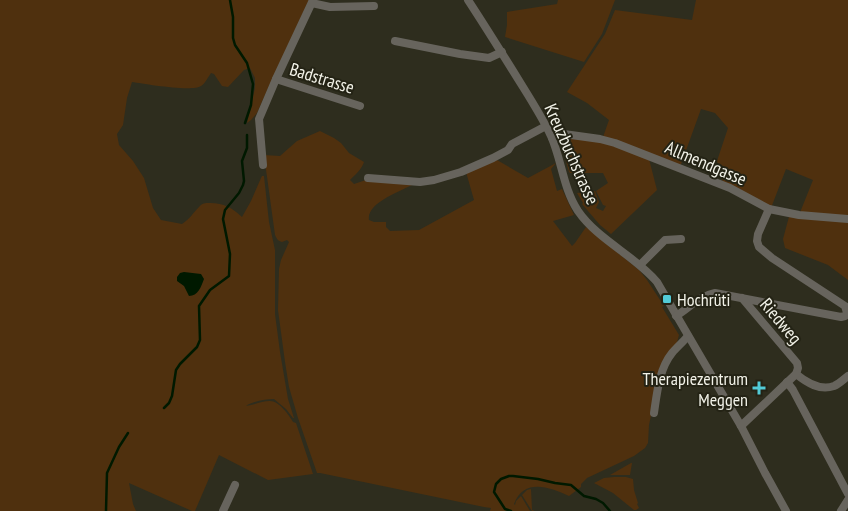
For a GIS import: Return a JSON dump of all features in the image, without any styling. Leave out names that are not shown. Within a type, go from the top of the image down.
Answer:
[{"type":"street","name":"Kreuzbuchstrasse","points":[[468,0],[502,52],[546,126],[558,156],[566,188],[579,212],[598,232],[640,265],[657,282],[741,426],[786,511]]},
{"type":"street","name":"Badstrasse","points":[[263,164],[259,119],[312,1],[330,7],[374,6]]},
{"type":"street","points":[[395,41],[489,58],[502,52]]},
{"type":"street","name":"Badstrasse","points":[[276,80],[360,106]]},
{"type":"street","points":[[368,178],[420,182],[434,180],[461,172],[494,158],[508,150],[512,144],[546,126]]},
{"type":"street","name":"Allmendgasse","points":[[552,138],[564,134],[615,143],[730,188],[769,209],[799,215],[848,219]]},
{"type":"street","points":[[676,316],[705,295],[715,293],[840,317],[845,316],[847,313],[845,306],[772,258],[759,247],[757,242],[758,234],[769,209]]},
{"type":"street","points":[[640,265],[665,240],[682,239]]},
{"type":"street","name":"Riedweg","points":[[742,298],[797,363],[796,374]]},
{"type":"street","points":[[654,413],[664,365],[688,336]]},
{"type":"street","points":[[741,426],[796,374],[807,383],[822,388],[835,386],[848,376]]},
{"type":"street","points":[[787,382],[848,494]]},
{"type":"street","points":[[223,511],[236,485]]},
{"type":"street","points":[[841,511],[848,500]]},
{"type":"shaded area","points":[[0,0],[309,0],[257,113],[247,123],[255,88],[255,78],[250,68],[244,70],[228,87],[222,86],[214,74],[211,73],[202,85],[196,88],[168,87],[132,82],[127,98],[123,125],[117,134],[119,145],[144,178],[153,208],[161,220],[182,224],[201,205],[207,203],[224,205],[242,217],[262,176],[264,176],[269,222],[275,250],[275,314],[288,399],[294,418],[274,399],[246,406],[270,401],[277,403],[283,409],[293,422],[296,423],[313,474],[268,480],[219,455],[195,511],[129,483],[136,511],[0,511]]},
{"type":"shaded area","points":[[558,0],[615,0],[602,34],[584,62],[505,37],[507,12],[557,4]]},
{"type":"shaded area","points":[[696,0],[848,0],[848,280],[828,265],[785,248],[783,239],[790,213],[799,215],[813,180],[786,169],[771,208],[723,182],[717,161],[728,128],[715,113],[701,109],[680,167],[603,137],[609,120],[587,103],[567,92],[605,34],[615,10],[692,20]]},
{"type":"shaded area","points":[[320,131],[334,138],[349,153],[364,162],[350,180],[354,184],[366,180],[414,184],[386,198],[373,208],[369,220],[386,222],[386,227],[390,231],[419,230],[474,200],[466,172],[497,160],[528,178],[556,163],[551,169],[557,191],[562,189],[574,215],[553,221],[572,246],[586,227],[639,270],[664,306],[662,307],[679,335],[676,346],[659,378],[649,425],[648,443],[645,448],[634,456],[587,478],[581,484],[581,487],[569,496],[538,487],[524,491],[518,496],[514,504],[521,496],[530,511],[490,511],[491,508],[317,473],[289,387],[278,310],[279,269],[289,242],[287,240],[280,241],[275,235],[264,155],[280,156],[297,141]]},
{"type":"shaded area","points":[[565,137],[609,143],[649,159],[657,190],[611,234],[600,225],[582,204],[577,193],[595,191],[599,202],[596,208],[603,211],[606,206],[603,205],[596,191],[608,183],[603,173],[569,172],[560,140]]},
{"type":"shaded area","points":[[180,273],[201,274],[204,279],[199,290],[192,296],[189,296],[184,286],[177,281]]},
{"type":"shaded area","points":[[631,463],[630,475],[610,475]]},
{"type":"shaded area","points":[[604,478],[633,479],[639,508],[634,510],[613,493],[594,483]]},
{"type":"shaded area","points":[[531,489],[532,510],[535,511],[532,511],[522,495]]},
{"type":"waterway","points":[[230,0],[233,17],[233,38],[235,45],[247,63],[253,84],[251,105],[245,123]]},
{"type":"waterway","points":[[164,408],[172,396],[176,370],[197,347],[200,340],[199,306],[210,290],[229,276],[230,254],[223,219],[225,210],[243,185],[242,161],[247,148],[247,135]]},
{"type":"waterway","points":[[106,511],[107,473],[128,433]]},
{"type":"waterway","points":[[511,511],[505,509],[494,492],[496,484],[501,479],[509,476],[571,485],[584,496],[603,503],[610,511]]},
{"type":"place","name":"Hochrüti","points":[[667,299]]},
{"type":"place","name":"Therapiezentrum Meggen","points":[[759,388]]}]
